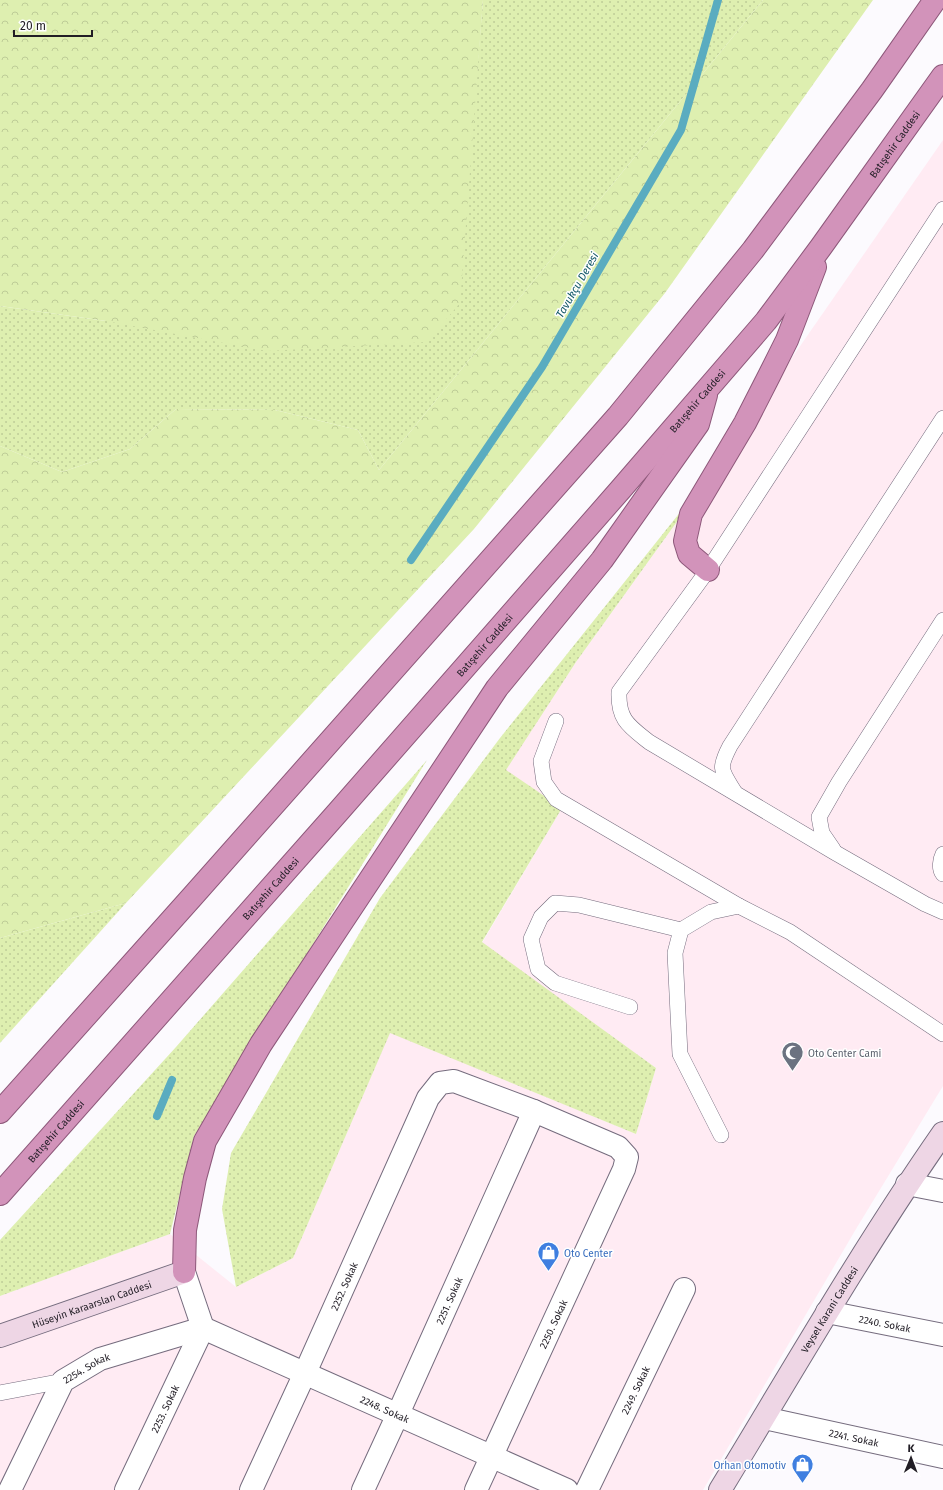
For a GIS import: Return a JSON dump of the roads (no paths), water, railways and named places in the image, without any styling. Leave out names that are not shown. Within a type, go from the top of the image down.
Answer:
[{"type":"highway","points":[[0,1112],[198,892],[618,416],[753,250],[872,90],[935,0]]},
{"type":"highway","name":"Batışehir Caddesi","points":[[0,1194],[354,794],[766,321],[821,247],[943,76]]},
{"type":"highway","points":[[708,570],[689,554],[685,541],[691,514],[745,423],[787,340],[809,285],[821,247]]},
{"type":"highway","points":[[184,1272],[185,1230],[195,1178],[205,1141],[261,1044],[497,688],[602,560],[698,424],[709,386]]},
{"type":"main road","name":"Veysel Karani Caddesi","points":[[720,1490],[827,1312],[907,1184],[943,1132]]},
{"type":"main road","name":"Hüseyin Karaarslan Caddesi","points":[[0,1336],[184,1272]]},
{"type":"street","name":"2252. Sokak","points":[[251,1490],[428,1098],[440,1083],[454,1081],[534,1111]]},
{"type":"street","name":"2250. Sokak","points":[[476,1490],[624,1169],[627,1157],[618,1147],[534,1111]]},
{"type":"street","name":"2251. Sokak","points":[[363,1490],[534,1111]]},
{"type":"street","points":[[907,1184],[943,1191]]},
{"type":"street","points":[[184,1272],[202,1328]]},
{"type":"street","name":"2249. Sokak","points":[[587,1490],[684,1289]]},
{"type":"street","name":"2240. Sokak","points":[[827,1312],[943,1335]]},
{"type":"street","name":"2248. Sokak","points":[[202,1328],[567,1490]]},
{"type":"street","name":"2254. Sokak","points":[[10,1490],[64,1381],[100,1359],[202,1328]]},
{"type":"street","name":"2253. Sokak","points":[[126,1490],[202,1328]]},
{"type":"street","name":"2241. Sokak","points":[[764,1418],[943,1457]]},
{"type":"lane","points":[[943,209],[708,570],[619,692],[618,707],[629,726],[644,738],[834,852],[943,912]]},
{"type":"lane","points":[[735,793],[723,774],[722,762],[730,746],[943,418]]},
{"type":"lane","points":[[834,852],[822,833],[819,817],[839,782],[943,620]]},
{"type":"lane","points":[[556,721],[541,761],[544,782],[556,799],[739,906],[790,932],[943,1034]]},
{"type":"lane","points":[[943,854],[940,859],[941,873],[943,874]]},
{"type":"lane","points":[[630,1007],[555,983],[538,969],[531,939],[541,918],[554,903],[579,905],[681,930]]},
{"type":"lane","points":[[721,1135],[680,1054],[675,953],[681,930],[711,912],[739,906]]},
{"type":"lane","points":[[0,1393],[64,1381]]},
{"type":"waterway","name":"Tavukçu Deresi","points":[[411,560],[542,367],[681,130],[718,0]]},
{"type":"waterway","points":[[157,1116],[172,1080]]},
{"type":"place","name":"Oto Center Cami","points":[[793,1072]]},
{"type":"place","name":"Oto Center","points":[[548,1272]]},
{"type":"place","name":"Orhan Otomotiv","points":[[802,1484]]}]
